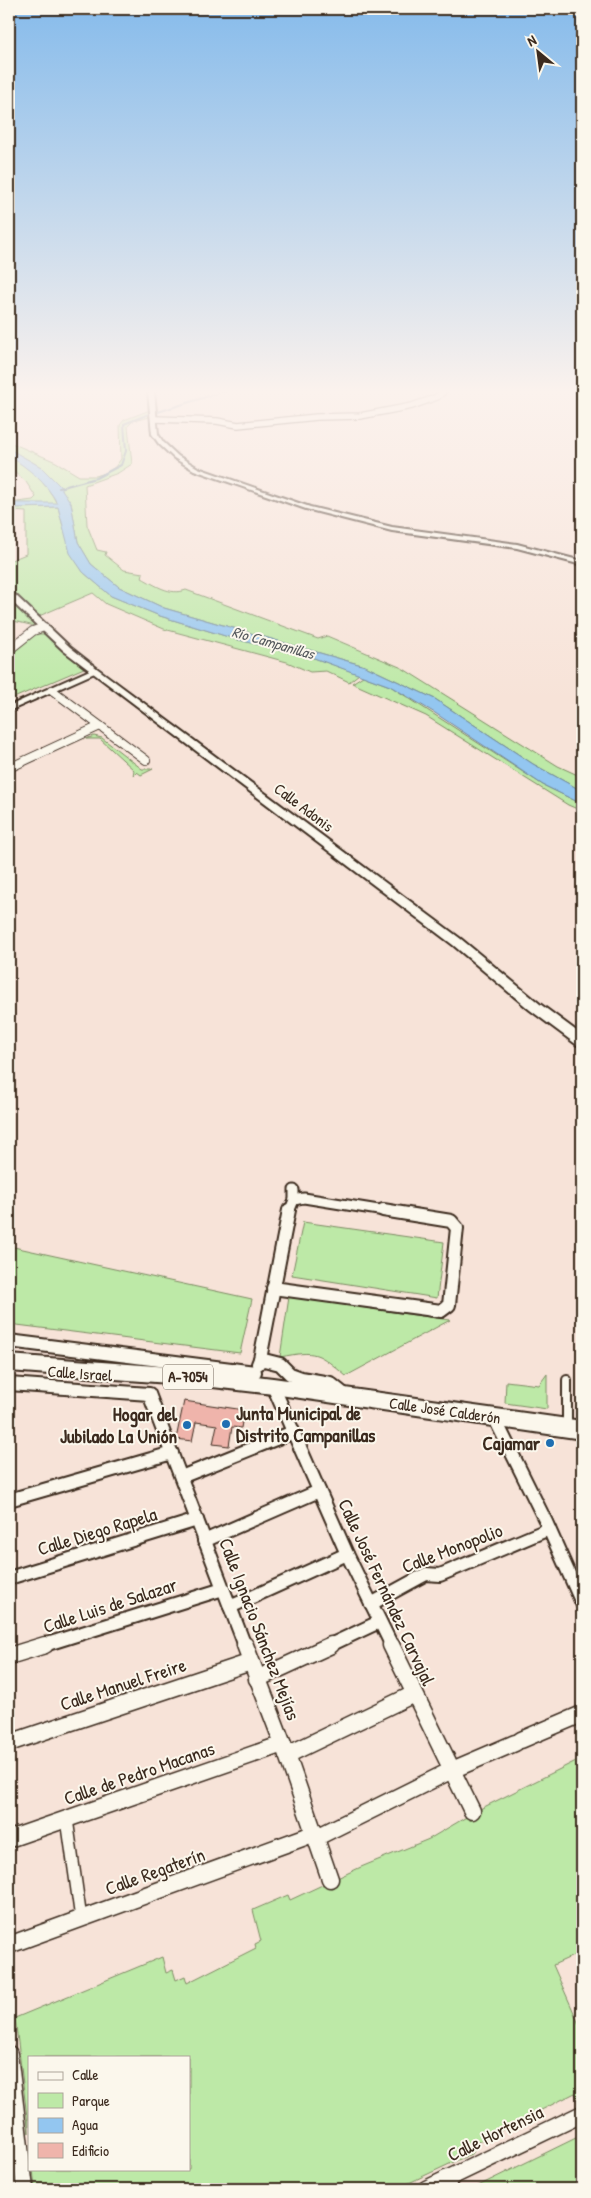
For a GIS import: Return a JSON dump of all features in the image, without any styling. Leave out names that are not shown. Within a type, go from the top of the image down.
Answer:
[{"type":"main road","name":"Calle Adonis","points":[[9,594],[67,650],[95,672],[449,936],[535,1008],[582,1042]]},
{"type":"main road","name":"Calle José Calderón","points":[[9,1363],[195,1377],[254,1378],[273,1386],[575,1428]]},
{"type":"street","points":[[267,494],[308,508],[392,529],[517,546],[582,563]]},
{"type":"street","points":[[9,650],[33,631],[44,628]]},
{"type":"street","points":[[9,709],[95,672]]},
{"type":"street","points":[[52,690],[146,760]]},
{"type":"street","points":[[9,768],[100,726]]},
{"type":"street","points":[[254,1378],[260,1359],[273,1288],[288,1213],[294,1195],[450,1221],[457,1228],[449,1304],[441,1311],[273,1288]]},
{"type":"street","name":"Calle José Calderón","points":[[9,1341],[254,1378]]},
{"type":"street","points":[[260,1359],[280,1364],[290,1374],[301,1378],[330,1383],[346,1396]]},
{"type":"street","points":[[567,1380],[575,1428]]},
{"type":"street","name":"Calle Israel","points":[[9,1384],[149,1394]]},
{"type":"street","name":"Calle José Fernández Carvajal","points":[[273,1386],[347,1554],[472,1811]]},
{"type":"street","name":"Calle Ignacio Sánchez Mejías","points":[[149,1394],[285,1750],[316,1834],[330,1879]]},
{"type":"street","points":[[494,1416],[549,1529],[582,1603]]},
{"type":"street","points":[[182,1477],[293,1432]]},
{"type":"street","points":[[9,1500],[172,1453]]},
{"type":"street","points":[[204,1541],[319,1492]]},
{"type":"street","name":"Calle Diego Rapela","points":[[9,1578],[197,1520]]},
{"type":"street","name":"Calle Monopolio","points":[[371,1604],[426,1574],[440,1574],[549,1529]]},
{"type":"street","points":[[230,1608],[347,1554]]},
{"type":"street","name":"Calle Luis de Salazar","points":[[9,1656],[223,1589]]},
{"type":"street","points":[[257,1679],[379,1622]]},
{"type":"street","name":"Calle Manuel Freire","points":[[9,1743],[251,1662]]},
{"type":"street","name":"Calle de Pedro Macanas","points":[[9,1839],[285,1750],[414,1694]]},
{"type":"street","name":"Calle Regaterín","points":[[9,1945],[316,1834],[452,1770],[582,1714]]},
{"type":"street","points":[[67,1819],[81,1919]]},
{"type":"street","points":[[9,2054],[10,2079],[25,2189]]},
{"type":"street","name":"Calle Hortensia","points":[[426,2189],[448,2184],[582,2114]]},
{"type":"green space","points":[[34,494],[51,494],[57,504],[9,503],[33,500],[36,497]]},
{"type":"green space","points":[[63,494],[85,494],[87,525],[97,550],[106,552],[105,555],[124,570],[143,573],[142,578],[168,591],[186,590],[318,639],[327,636],[402,668],[558,766],[582,777],[582,791],[533,764],[435,699],[365,666],[164,608],[119,587],[91,564],[78,542],[71,503]]},
{"type":"green space","points":[[58,507],[62,523],[83,572],[111,596],[160,616],[235,639],[314,658],[359,674],[349,682],[326,671],[310,672],[287,662],[164,629],[106,604],[93,593],[39,616],[9,590],[9,561],[26,554],[26,512],[9,511],[9,508]]},
{"type":"green space","points":[[9,597],[37,624],[35,626],[9,620]]},
{"type":"green space","points":[[36,634],[46,634],[84,668],[9,700],[10,661],[18,646]]},
{"type":"green space","points":[[363,676],[390,686],[543,785],[582,804],[582,811],[568,805],[426,716],[352,683]]},
{"type":"green space","points":[[94,736],[102,738],[142,769],[153,769],[141,775],[137,772],[133,776],[134,770],[100,739],[86,739]]},
{"type":"green space","points":[[303,1222],[444,1242],[437,1298],[292,1275]]},
{"type":"green space","points":[[9,1246],[252,1299],[240,1353],[9,1324]]},
{"type":"green space","points":[[289,1297],[450,1320],[346,1376],[329,1362],[316,1355],[302,1354],[280,1357]]},
{"type":"green space","points":[[547,1374],[547,1409],[505,1403],[506,1381],[539,1385]]},
{"type":"green space","points":[[582,1758],[582,1952],[553,1965],[582,2031],[582,2100],[579,2102],[575,2093],[476,2143],[473,2153],[396,2189],[35,2189],[33,2170],[190,2170],[190,2056],[28,2056],[28,2125],[15,2018],[162,1957],[166,1973],[173,1970],[176,1980],[185,1976],[187,1983],[256,1948],[255,1944],[261,1941],[253,1910],[288,1895],[290,1900],[361,1867],[429,1839],[480,1809]]},
{"type":"green space","points":[[582,2135],[582,2189],[472,2189]]},
{"type":"water","name":"Río Campanillas","points":[[52,494],[65,494],[71,503],[78,542],[91,564],[119,587],[164,608],[365,666],[435,699],[533,764],[582,791],[582,804],[543,785],[435,713],[390,686],[314,658],[235,639],[160,616],[111,596],[83,572],[70,553],[58,507],[9,508],[9,503],[57,503]]},
{"type":"building","name":"Junta Municipal de Distrito Campanillas","points":[[184,1401],[244,1410],[241,1428],[232,1427],[229,1446],[213,1444],[217,1425],[196,1422],[192,1441],[176,1439]]},
{"type":"place","name":"Junta Municipal de Distrito Campanillas","points":[[226,1424]]},
{"type":"place","name":"Hogar del Jubilado La Unión","points":[[187,1425]]},
{"type":"place","name":"Cajamar","points":[[550,1443]]}]
